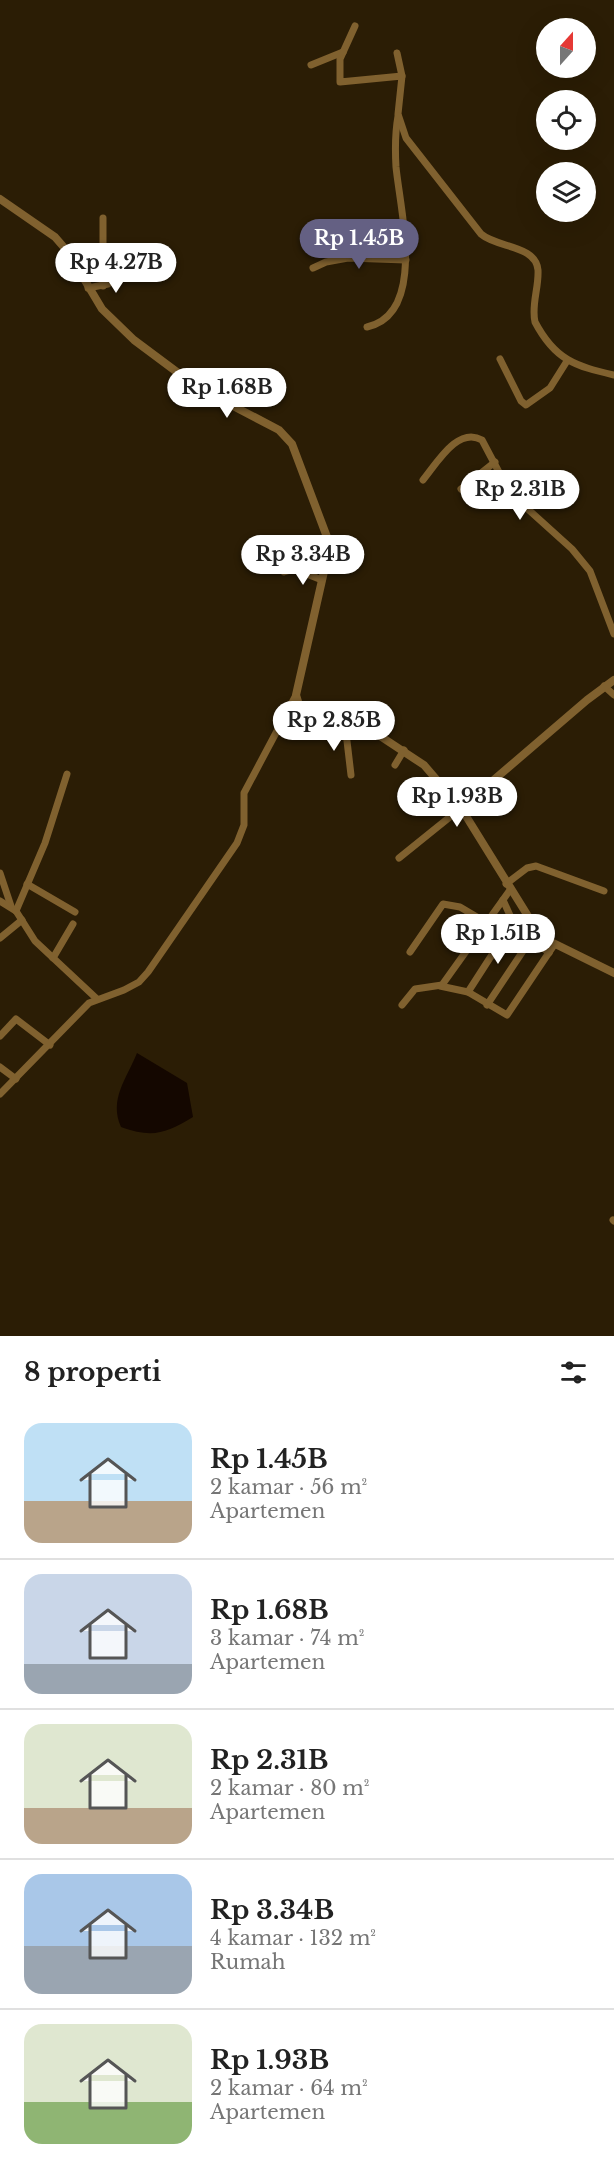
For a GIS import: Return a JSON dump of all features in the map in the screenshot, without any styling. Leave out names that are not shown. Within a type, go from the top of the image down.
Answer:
[{"type":"street","points":[[355,26],[343,52],[338,70],[341,83],[402,76]]},
{"type":"street","points":[[311,65],[343,52]]},
{"type":"street","points":[[367,327],[382,322],[393,310],[404,283],[406,260],[395,146],[402,76],[397,53]]},
{"type":"street","points":[[398,114],[408,143],[481,234],[495,243],[521,250],[533,259],[538,271],[535,322],[561,357],[567,361],[614,375]]},
{"type":"street","points":[[0,199],[55,237],[68,252],[88,288],[114,322],[182,377],[239,411],[274,426],[288,438],[300,460],[329,541],[329,556],[296,698],[244,793],[244,825],[237,843],[139,982],[97,999],[85,1007],[0,1094]]},
{"type":"street","points":[[103,218],[103,286]]},
{"type":"street","points":[[312,268],[326,262],[348,258],[406,260]]},
{"type":"street","points":[[88,288],[103,286],[113,281],[124,267]]},
{"type":"street","points":[[500,359],[521,401],[526,405],[550,388],[567,361]]},
{"type":"street","points":[[423,480],[466,435],[482,440],[505,484],[517,501],[572,549],[590,571],[614,634]]},
{"type":"street","points":[[461,489],[495,462]]},
{"type":"street","points":[[284,572],[294,569],[322,580]]},
{"type":"street","points":[[399,858],[614,680]]},
{"type":"street","points":[[604,686],[614,695]]},
{"type":"street","points":[[296,698],[299,705],[316,718],[345,724],[380,736],[404,750],[436,776],[461,808],[535,930],[551,949]]},
{"type":"street","points":[[345,724],[351,775]]},
{"type":"street","points":[[395,765],[404,750]]},
{"type":"street","points":[[14,908],[45,843],[67,774]]},
{"type":"street","points":[[440,986],[503,900],[508,887],[527,868],[536,866],[604,891]]},
{"type":"street","points":[[0,873],[14,908],[28,933],[97,999]]},
{"type":"street","points":[[27,884],[75,912]]},
{"type":"street","points":[[0,900],[14,908]]},
{"type":"street","points":[[503,900],[513,922],[531,939],[614,973]]},
{"type":"street","points":[[410,952],[443,904],[460,908],[487,923]]},
{"type":"street","points":[[0,938],[22,920]]},
{"type":"street","points":[[468,992],[513,922]]},
{"type":"street","points":[[53,958],[74,924]]},
{"type":"street","points":[[487,1005],[531,939]]},
{"type":"street","points":[[402,1005],[411,991],[440,986],[468,992],[503,1014],[509,1014],[551,949]]},
{"type":"street","points":[[0,1036],[16,1019],[50,1045]]},
{"type":"street","points":[[0,1067],[16,1079]]},
{"type":"shaded area","points":[[137,1053],[187,1083],[193,1117],[166,1131],[150,1133],[121,1127],[118,1117],[118,1098]]}]
